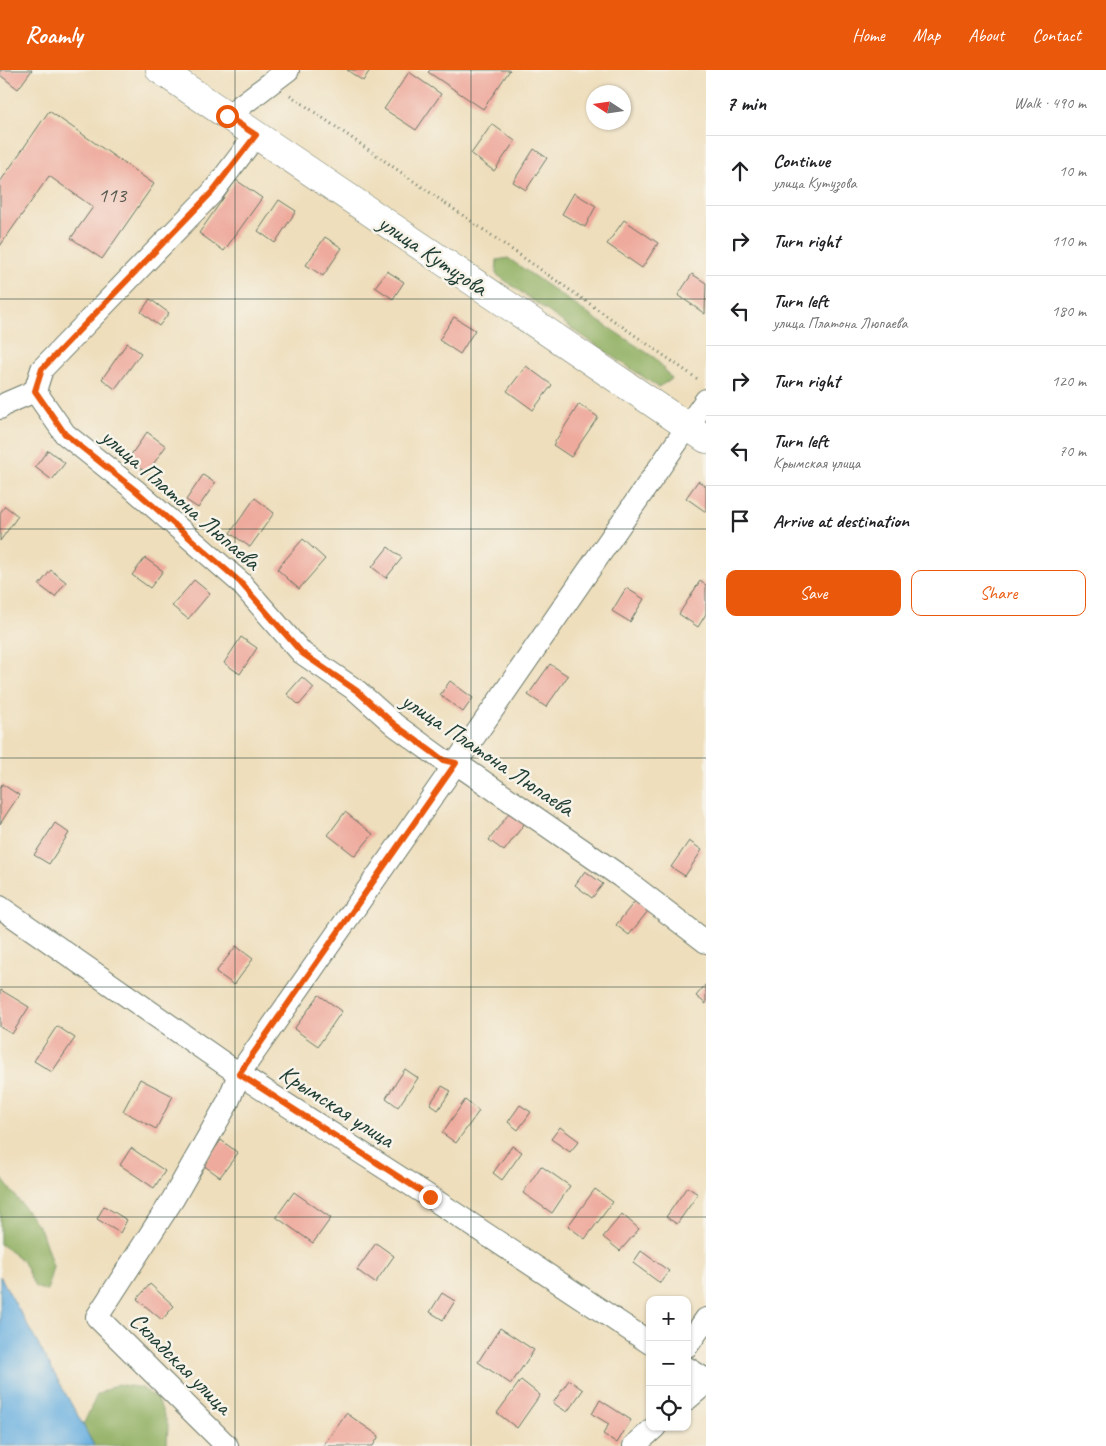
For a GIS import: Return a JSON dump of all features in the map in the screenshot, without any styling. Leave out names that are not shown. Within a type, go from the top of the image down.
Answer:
[{"type":"street","name":"улица Кутузова","points":[[160,70],[697,433]]},
{"type":"street","points":[[227,116],[288,70]]},
{"type":"street","points":[[0,408],[35,391],[42,369],[212,192],[256,135]]},
{"type":"street","name":"улица Платона Люпаева","points":[[35,391],[65,434],[135,490],[240,582],[302,653],[357,691],[395,725],[443,760],[456,763],[620,876],[706,942]]},
{"type":"street","points":[[239,1074],[456,763],[697,433],[706,400]]},
{"type":"street","name":"Крымская улица","points":[[0,908],[239,1074],[430,1197],[647,1341]]},
{"type":"street","name":"Складская улица","points":[[227,1446],[97,1317],[173,1199],[228,1102],[239,1074]]},
{"type":"street","points":[[691,1341],[706,1319]]},
{"type":"street","points":[[691,1371],[706,1382],[691,1395]]},
{"type":"street","points":[[634,1446],[651,1431]]},
{"type":"path","points":[[266,87],[288,93],[706,385]]},
{"type":"green space","points":[[508,258],[655,358],[672,379],[658,387],[496,274],[497,260]]},
{"type":"green space","points":[[0,1176],[41,1230],[53,1266],[47,1291],[35,1287],[22,1260],[0,1244]]},
{"type":"green space","points":[[117,1384],[142,1388],[158,1400],[168,1425],[167,1446],[94,1446],[83,1425],[97,1395]]},
{"type":"water","points":[[0,1276],[83,1425],[94,1446],[0,1446]]},
{"type":"building","points":[[0,70],[32,70],[18,89],[0,75]]},
{"type":"building","points":[[347,70],[370,70],[363,81]]},
{"type":"building","points":[[430,70],[510,70],[483,109],[428,72]]},
{"type":"building","points":[[409,72],[441,94],[416,130],[384,109]]},
{"type":"building","points":[[49,111],[154,184],[102,259],[71,238],[93,207],[49,176],[0,246],[0,182]]},
{"type":"building","points":[[492,124],[515,141],[494,171],[471,154]]},
{"type":"building","points":[[534,149],[547,158],[526,190],[513,182]]},
{"type":"building","points":[[236,180],[262,198],[224,251],[199,233]]},
{"type":"building","points":[[574,193],[596,206],[585,227],[562,214]]},
{"type":"building","points":[[279,200],[296,211],[275,243],[258,231]]},
{"type":"building","points":[[624,220],[658,243],[642,268],[607,244]]},
{"type":"building","points":[[325,237],[342,248],[323,276],[306,265]]},
{"type":"building","points":[[387,271],[404,282],[393,299],[375,287]]},
{"type":"building","points":[[692,274],[706,283],[705,314],[678,295]]},
{"type":"building","points":[[150,299],[169,313],[159,326],[141,312]]},
{"type":"building","points":[[454,317],[475,330],[460,354],[439,340]]},
{"type":"building","points":[[127,343],[141,353],[115,389],[102,379]]},
{"type":"building","points":[[526,366],[552,385],[533,410],[507,391]]},
{"type":"building","points":[[579,404],[598,417],[571,457],[553,445]]},
{"type":"building","points":[[147,432],[166,446],[147,473],[128,459]]},
{"type":"building","points":[[48,450],[65,463],[52,480],[35,467]]},
{"type":"building","points":[[203,475],[215,483],[198,508],[186,500]]},
{"type":"building","points":[[698,481],[706,486],[706,512],[686,498]]},
{"type":"building","points":[[255,498],[274,513],[250,547],[230,533]]},
{"type":"building","points":[[5,506],[18,516],[0,541],[0,513]]},
{"type":"building","points":[[303,539],[325,559],[299,589],[277,569]]},
{"type":"building","points":[[388,547],[402,558],[386,578],[372,567]]},
{"type":"building","points":[[145,558],[163,571],[150,588],[132,575]]},
{"type":"building","points":[[51,570],[66,582],[55,597],[39,585]]},
{"type":"building","points":[[194,580],[210,593],[188,619],[172,606]]},
{"type":"building","points":[[700,581],[706,585],[706,614],[698,627],[679,614]]},
{"type":"building","points":[[626,588],[644,599],[630,622],[612,611]]},
{"type":"building","points":[[241,637],[257,648],[240,674],[224,663]]},
{"type":"building","points":[[550,664],[568,676],[546,707],[528,695]]},
{"type":"building","points":[[302,677],[314,688],[299,705],[287,694]]},
{"type":"building","points":[[450,681],[473,698],[463,712],[440,695]]},
{"type":"building","points":[[2,784],[19,795],[0,824],[0,788]]},
{"type":"building","points":[[345,812],[373,834],[355,856],[328,835]]},
{"type":"building","points":[[510,812],[525,823],[504,851],[489,840]]},
{"type":"building","points":[[55,823],[69,833],[49,864],[34,855]]},
{"type":"building","points":[[689,841],[702,850],[685,876],[671,867]]},
{"type":"building","points":[[585,871],[603,884],[592,898],[575,885]]},
{"type":"building","points":[[635,901],[648,911],[629,935],[616,925]]},
{"type":"building","points":[[236,946],[253,959],[234,985],[216,972]]},
{"type":"building","points":[[706,984],[706,1004],[696,996]]},
{"type":"building","points":[[1,990],[29,1007],[12,1034],[0,1027]]},
{"type":"building","points":[[319,995],[342,1011],[318,1046],[294,1029]]},
{"type":"building","points":[[57,1026],[75,1038],[52,1072],[34,1061]]},
{"type":"building","points":[[405,1069],[418,1078],[398,1107],[386,1098]]},
{"type":"building","points":[[140,1079],[173,1096],[156,1129],[123,1111]]},
{"type":"building","points":[[442,1086],[451,1091],[438,1110],[430,1104]]},
{"type":"building","points":[[465,1100],[479,1111],[456,1143],[442,1133]]},
{"type":"building","points":[[520,1105],[531,1112],[518,1130],[508,1122]]},
{"type":"building","points":[[560,1127],[579,1141],[570,1152],[551,1139]]},
{"type":"building","points":[[221,1140],[238,1153],[220,1177],[203,1165]]},
{"type":"building","points":[[512,1146],[522,1152],[502,1180],[493,1173]]},
{"type":"building","points":[[131,1148],[165,1171],[154,1188],[120,1165]]},
{"type":"building","points":[[541,1166],[570,1186],[552,1213],[523,1193]]},
{"type":"building","points":[[687,1187],[698,1194],[677,1224],[666,1217]]},
{"type":"building","points":[[595,1189],[613,1202],[585,1239],[568,1226]]},
{"type":"building","points":[[294,1192],[331,1218],[313,1243],[276,1217]]},
{"type":"building","points":[[104,1206],[127,1220],[120,1233],[97,1219]]},
{"type":"building","points":[[622,1214],[639,1229],[620,1251],[603,1237]]},
{"type":"building","points":[[376,1243],[394,1256],[375,1283],[357,1270]]},
{"type":"building","points":[[641,1251],[669,1271],[660,1283],[633,1263]]},
{"type":"building","points":[[150,1284],[174,1306],[162,1320],[137,1299]]},
{"type":"building","points":[[442,1293],[455,1301],[443,1320],[430,1312]]},
{"type":"building","points":[[500,1328],[534,1350],[511,1384],[478,1362]]},
{"type":"building","points":[[521,1380],[540,1395],[517,1428],[497,1413]]},
{"type":"building","points":[[569,1380],[583,1390],[567,1412],[553,1403]]},
{"type":"building","points":[[600,1400],[631,1420],[617,1443],[603,1434],[609,1424],[592,1414]]},
{"type":"building","points":[[346,1413],[379,1436],[373,1446],[323,1446]]},
{"type":"route","points":[[227,116],[256,135],[212,192],[42,369],[35,391],[65,434],[135,490],[240,582],[302,653],[357,691],[395,725],[443,760],[456,763],[239,1074],[430,1197]]}]
